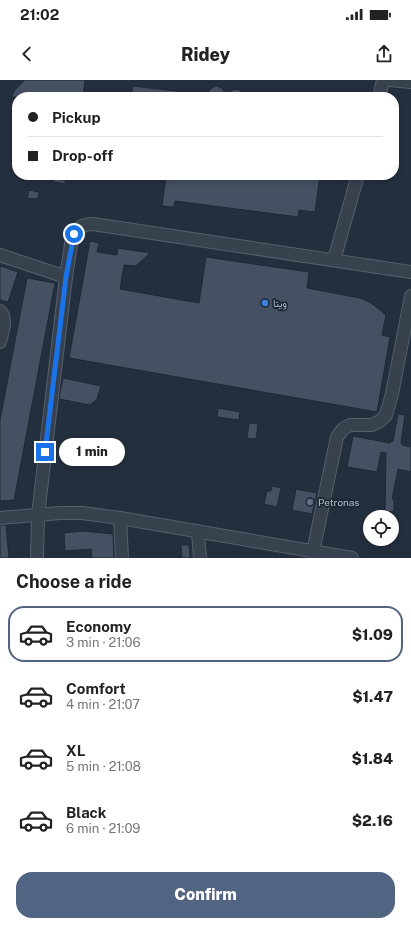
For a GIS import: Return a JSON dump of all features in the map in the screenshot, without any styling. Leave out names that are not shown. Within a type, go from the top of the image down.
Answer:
[{"type":"street","points":[[380,92],[383,80]]},
{"type":"street","points":[[389,80],[411,82]]},
{"type":"street","points":[[334,260],[357,180]]},
{"type":"street","points":[[37,558],[38,515],[66,277],[74,234],[80,227],[88,224],[411,272]]},
{"type":"street","points":[[0,255],[66,277]]},
{"type":"street","points":[[313,552],[337,437],[343,429],[350,425],[372,425],[380,421],[386,415],[392,394],[411,296]]},
{"type":"street","points":[[0,311],[4,319],[0,342]]},
{"type":"street","points":[[0,518],[60,513],[82,513],[120,518],[352,558]]},
{"type":"street","points":[[120,518],[122,558]]},
{"type":"street","points":[[198,532],[200,558]]},
{"type":"building","points":[[25,80],[85,80],[84,92],[14,92]]},
{"type":"building","points":[[133,86],[185,92],[132,92]]},
{"type":"building","points":[[216,86],[222,88],[224,92],[209,92],[210,89]]},
{"type":"building","points":[[238,89],[241,92],[230,92],[232,90]]},
{"type":"building","points":[[53,180],[65,180],[65,184],[53,182]]},
{"type":"building","points":[[165,180],[319,180],[315,212],[299,210],[298,217],[175,201],[174,207],[162,206]]},
{"type":"building","points":[[29,190],[39,192],[38,199],[27,198]]},
{"type":"building","points":[[90,241],[99,243],[97,252],[117,255],[118,248],[150,253],[136,266],[124,265],[120,289],[199,303],[206,257],[309,272],[307,288],[360,298],[371,303],[386,315],[382,335],[390,337],[377,412],[69,358]]},
{"type":"building","points":[[0,266],[18,272],[8,302],[0,300]]},
{"type":"building","points":[[27,278],[55,283],[14,500],[0,501],[0,420]]},
{"type":"building","points":[[63,378],[101,386],[97,399],[90,405],[59,399]]},
{"type":"building","points":[[218,408],[240,412],[239,420],[217,417]]},
{"type":"building","points":[[398,414],[405,415],[401,443],[402,445],[411,447],[411,472],[398,469],[392,499],[394,499],[394,510],[385,510],[386,453],[381,452],[377,472],[347,467],[353,436],[390,443],[393,441]]},
{"type":"building","points":[[249,423],[258,424],[256,439],[247,438]]},
{"type":"building","points":[[272,486],[281,488],[277,507],[264,504],[267,491],[271,491]]},
{"type":"building","points":[[296,489],[317,493],[312,514],[292,510]]},
{"type":"building","points":[[0,525],[6,525],[9,558],[0,558]]},
{"type":"building","points":[[83,531],[113,534],[114,558],[92,558],[91,549],[65,551],[64,533]]},
{"type":"building","points":[[181,545],[189,545],[190,558],[182,558]]},
{"type":"place","name":"ويتا","points":[[265,303]]},
{"type":"place","name":"Petronas","points":[[310,502]]},
{"type":"route","points":[[45,452],[66,277],[72,238],[74,234]]}]
